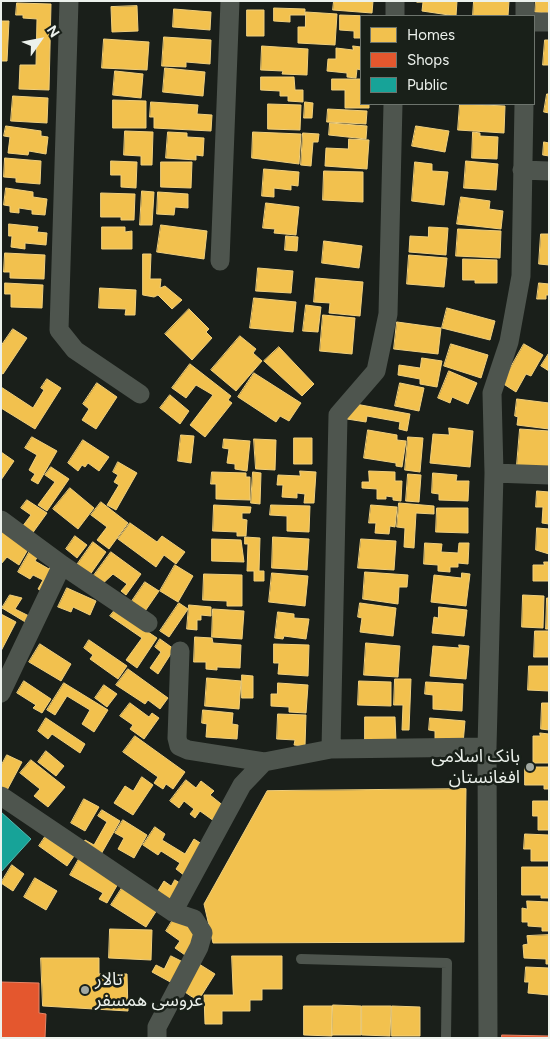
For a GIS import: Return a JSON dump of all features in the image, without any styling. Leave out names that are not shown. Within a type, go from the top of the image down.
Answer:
[{"type":"street","points":[[69,1],[59,330],[75,350],[140,394]]},
{"type":"street","points":[[220,262],[230,1]]},
{"type":"street","points":[[395,1],[395,15]]},
{"type":"street","points":[[525,1],[525,15]]},
{"type":"street","points":[[535,22],[549,22]]},
{"type":"street","points":[[331,749],[338,415],[376,371],[388,314],[393,105]]},
{"type":"street","points":[[488,1038],[487,747],[494,472],[492,393],[509,342],[521,276],[524,105]]},
{"type":"street","points":[[522,170],[549,171]]},
{"type":"street","points":[[494,472],[549,475]]},
{"type":"street","points":[[1,520],[62,565],[148,623]]},
{"type":"street","points":[[1,693],[62,565]]},
{"type":"street","points":[[180,651],[177,738],[179,746],[188,750],[264,762],[331,749],[487,747]]},
{"type":"street","points":[[173,912],[242,785],[264,762]]},
{"type":"street","points":[[1,796],[173,912],[194,919],[203,933],[199,947],[157,1027],[157,1038]]},
{"type":"lane","points":[[301,959],[447,963],[446,1038]]},
{"type":"building: Homes","points":[[334,1],[373,1],[372,13],[333,10]]},
{"type":"building: Homes","points":[[457,1],[456,15],[422,11],[423,2],[417,2]]},
{"type":"building: Homes","points":[[474,1],[509,1],[508,15],[473,15]]},
{"type":"building: Homes","points":[[536,1],[549,1],[548,13],[535,12]]},
{"type":"building: Homes","points":[[17,3],[51,4],[49,90],[19,89],[20,65],[36,65],[37,19],[23,18],[23,15],[16,15]]},
{"type":"building: Homes","points":[[137,6],[138,31],[112,32],[111,7]]},
{"type":"building: Homes","points":[[274,8],[305,9],[305,15],[290,15],[290,22],[274,21]]},
{"type":"building: Homes","points":[[174,9],[211,12],[210,30],[173,27]]},
{"type":"building: Homes","points":[[247,10],[264,10],[264,36],[247,36]]},
{"type":"building: Homes","points":[[306,12],[337,14],[335,45],[298,43],[298,27],[305,27]]},
{"type":"building: Homes","points":[[340,15],[360,16],[360,38],[354,38],[354,31],[340,30]]},
{"type":"building: Homes","points":[[1,21],[9,21],[7,61],[1,61]]},
{"type":"building: Homes","points":[[164,37],[211,40],[210,64],[186,62],[186,67],[162,66]]},
{"type":"building: Homes","points":[[104,39],[149,42],[147,70],[102,68]]},
{"type":"building: Homes","points":[[545,40],[549,40],[549,65],[543,65]]},
{"type":"building: Homes","points":[[262,46],[308,49],[307,75],[282,74],[283,71],[261,70]]},
{"type":"building: Homes","points":[[353,46],[360,47],[360,70],[357,69],[356,78],[347,77],[347,73],[327,71],[328,59],[336,59],[336,48],[353,50]]},
{"type":"building: Homes","points":[[165,68],[205,72],[203,96],[163,92]]},
{"type":"building: Homes","points":[[115,71],[143,74],[141,98],[113,95]]},
{"type":"building: Homes","points":[[261,77],[294,77],[295,90],[303,90],[303,102],[288,101],[288,96],[280,96],[280,91],[261,90]]},
{"type":"building: Homes","points":[[332,79],[360,79],[360,105],[369,105],[369,108],[345,108],[345,90],[332,90]]},
{"type":"building: Homes","points":[[547,94],[549,94],[549,113],[544,112]]},
{"type":"building: Homes","points":[[13,96],[48,98],[47,123],[11,121]]},
{"type":"building: Homes","points":[[113,100],[146,101],[146,128],[113,128]]},
{"type":"building: Homes","points":[[151,102],[198,105],[197,114],[212,115],[211,131],[154,128],[154,117],[150,117]]},
{"type":"building: Homes","points":[[305,102],[313,103],[312,118],[304,118]]},
{"type":"building: Homes","points":[[268,104],[301,105],[300,130],[268,129]]},
{"type":"building: Homes","points":[[460,105],[505,106],[504,133],[458,130]]},
{"type":"building: Homes","points":[[328,109],[367,111],[366,124],[327,122]]},
{"type":"building: Homes","points":[[330,123],[367,126],[366,139],[329,135]]},
{"type":"building: Homes","points":[[6,126],[41,131],[41,136],[48,137],[46,154],[29,151],[28,155],[8,153],[10,137],[4,136]]},
{"type":"building: Homes","points":[[416,126],[449,131],[445,152],[412,146]]},
{"type":"building: Homes","points":[[125,131],[153,132],[152,165],[141,165],[141,156],[124,155]]},
{"type":"building: Homes","points":[[168,132],[187,133],[187,137],[204,138],[203,156],[196,155],[196,160],[166,158]]},
{"type":"building: Homes","points":[[253,132],[301,134],[299,164],[252,158]]},
{"type":"building: Homes","points":[[473,132],[480,133],[480,136],[498,137],[497,159],[472,158]]},
{"type":"building: Homes","points":[[303,133],[319,134],[318,142],[313,142],[311,166],[301,165]]},
{"type":"building: Homes","points":[[349,139],[369,140],[367,169],[325,166],[326,148],[348,149]]},
{"type":"building: Homes","points":[[544,142],[549,143],[549,156],[543,155]]},
{"type":"building: Homes","points":[[5,158],[41,161],[40,184],[16,182],[16,178],[4,177]]},
{"type":"building: Homes","points":[[111,161],[137,162],[136,188],[121,187],[121,175],[111,175]]},
{"type":"building: Homes","points":[[466,161],[498,164],[496,190],[464,188]]},
{"type":"building: Homes","points":[[161,162],[192,162],[191,188],[161,187]]},
{"type":"building: Homes","points":[[415,162],[432,164],[432,171],[448,172],[444,205],[412,201]]},
{"type":"building: Homes","points":[[264,169],[299,172],[298,186],[291,185],[291,190],[274,188],[274,197],[262,196]]},
{"type":"building: Homes","points":[[324,171],[363,172],[363,202],[323,200]]},
{"type":"building: Homes","points":[[6,188],[33,192],[33,197],[47,199],[45,215],[32,214],[32,210],[19,208],[19,213],[10,212],[10,206],[4,205]]},
{"type":"building: Homes","points":[[142,191],[154,192],[152,225],[140,225]]},
{"type":"building: Homes","points":[[158,192],[188,194],[188,208],[175,207],[174,215],[157,214]]},
{"type":"building: Homes","points":[[101,193],[135,194],[134,220],[121,220],[121,217],[101,217]]},
{"type":"building: Homes","points":[[461,197],[490,201],[489,209],[503,211],[501,229],[457,224]]},
{"type":"building: Homes","points":[[266,203],[299,207],[296,235],[274,233],[275,229],[263,228]]},
{"type":"building: Homes","points":[[9,224],[38,227],[37,232],[47,233],[46,245],[25,243],[25,249],[11,247],[12,236],[9,236]]},
{"type":"building: Homes","points":[[161,225],[207,231],[204,259],[157,252]]},
{"type":"building: Homes","points":[[102,227],[125,227],[125,232],[132,231],[132,249],[102,249]]},
{"type":"building: Homes","points":[[429,227],[448,228],[446,255],[409,252],[410,236],[428,237]]},
{"type":"building: Homes","points":[[458,229],[501,231],[500,258],[456,256]]},
{"type":"building: Homes","points":[[541,234],[549,234],[549,265],[539,264]]},
{"type":"building: Homes","points":[[286,236],[298,237],[297,251],[285,250]]},
{"type":"building: Homes","points":[[324,241],[362,246],[359,268],[322,263]]},
{"type":"building: Homes","points":[[5,253],[45,255],[44,279],[10,278],[10,272],[4,272]]},
{"type":"building: Homes","points":[[143,254],[151,254],[150,279],[161,279],[160,288],[165,286],[182,300],[172,309],[158,295],[154,297],[143,295]]},
{"type":"building: Homes","points":[[409,255],[447,258],[444,287],[407,284]]},
{"type":"building: Homes","points":[[463,259],[497,260],[497,283],[475,283],[475,280],[463,280]]},
{"type":"building: Homes","points":[[258,268],[293,271],[291,293],[256,291]]},
{"type":"building: Homes","points":[[316,278],[363,282],[360,316],[329,313],[330,303],[314,302]]},
{"type":"building: Homes","points":[[5,283],[43,285],[42,308],[11,307],[11,294],[5,294]]},
{"type":"building: Homes","points":[[539,283],[549,284],[549,295],[546,295],[546,299],[537,299]]},
{"type":"building: Homes","points":[[100,288],[136,290],[135,315],[125,315],[126,309],[99,308]]},
{"type":"building: Homes","points":[[254,298],[296,302],[293,332],[250,328]]},
{"type":"building: Homes","points":[[306,305],[321,307],[318,332],[303,331]]},
{"type":"building: Homes","points":[[447,308],[495,321],[490,340],[442,328]]},
{"type":"building: Homes","points":[[189,309],[209,329],[206,332],[212,338],[192,360],[165,334]]},
{"type":"building: Homes","points":[[323,315],[355,318],[352,354],[320,351]]},
{"type":"building: Homes","points":[[397,322],[441,328],[438,354],[394,349]]},
{"type":"building: Homes","points":[[13,329],[27,338],[3,374],[1,373],[1,346]]},
{"type":"building: Homes","points":[[240,336],[256,349],[253,353],[262,361],[236,391],[211,370]]},
{"type":"building: Homes","points":[[451,344],[488,355],[481,378],[444,366]]},
{"type":"building: Homes","points":[[524,344],[543,355],[531,376],[526,374],[516,392],[502,383]]},
{"type":"building: Homes","points":[[279,347],[314,384],[302,396],[264,361]]},
{"type":"building: Homes","points":[[549,353],[549,371],[541,366]]},
{"type":"building: Homes","points":[[422,358],[442,361],[437,387],[420,384],[420,379],[398,375],[399,365],[420,368]]},
{"type":"building: Homes","points":[[190,364],[231,396],[228,400],[232,403],[205,437],[190,425],[213,395],[196,385],[186,398],[172,388]]},
{"type":"building: Homes","points":[[449,371],[477,383],[468,404],[452,397],[450,403],[438,398]]},
{"type":"building: Homes","points":[[254,373],[301,403],[289,421],[280,416],[276,422],[238,397]]},
{"type":"building: Homes","points":[[47,379],[61,388],[35,429],[1,408],[1,387],[33,408],[44,390],[41,388]]},
{"type":"building: Homes","points":[[97,383],[117,397],[96,429],[82,420],[89,409],[83,404]]},
{"type":"building: Homes","points":[[400,383],[424,388],[419,411],[395,406]]},
{"type":"building: Homes","points":[[170,395],[189,411],[180,424],[160,408]]},
{"type":"building: Homes","points":[[517,399],[549,403],[549,429],[517,425],[518,417],[515,416]]},
{"type":"building: Homes","points":[[350,403],[410,414],[407,431],[399,429],[400,422],[367,416],[366,422],[347,419]]},
{"type":"building: Homes","points":[[449,428],[473,431],[470,467],[430,463],[433,434],[449,435]]},
{"type":"building: Homes","points":[[520,429],[549,431],[549,468],[517,465]]},
{"type":"building: Homes","points":[[368,430],[397,435],[397,440],[406,441],[402,467],[396,466],[396,463],[364,458]]},
{"type":"building: Homes","points":[[181,435],[194,436],[191,463],[178,461]]},
{"type":"building: Homes","points":[[32,437],[57,451],[38,484],[31,480],[35,474],[29,470],[37,455],[25,448]]},
{"type":"building: Homes","points":[[408,437],[423,438],[420,472],[405,470]]},
{"type":"building: Homes","points":[[294,438],[312,438],[312,464],[294,464]]},
{"type":"building: Homes","points":[[224,439],[250,441],[247,471],[235,469],[235,464],[227,463],[229,449],[223,448]]},
{"type":"building: Homes","points":[[254,439],[276,440],[275,470],[256,469]]},
{"type":"building: Homes","points":[[83,440],[109,457],[99,471],[88,463],[85,467],[82,465],[78,471],[68,463]]},
{"type":"building: Homes","points":[[1,452],[14,461],[1,480]]},
{"type":"building: Homes","points":[[118,462],[137,473],[116,510],[107,505],[119,485],[114,482],[118,475],[113,472]]},
{"type":"building: Homes","points":[[51,467],[69,479],[47,511],[38,505],[55,482],[45,475]]},
{"type":"building: Homes","points":[[300,471],[316,472],[314,503],[304,503],[305,494],[297,493],[297,498],[282,497],[283,485],[277,485],[278,475],[300,476]]},
{"type":"building: Homes","points":[[369,471],[395,472],[395,481],[402,481],[401,501],[393,500],[393,497],[386,496],[386,499],[377,499],[377,489],[362,488],[362,482],[369,482]]},
{"type":"building: Homes","points":[[212,472],[246,473],[246,477],[250,477],[250,500],[216,499],[216,484],[211,484]]},
{"type":"building: Homes","points":[[253,472],[261,473],[260,504],[251,503]]},
{"type":"building: Homes","points":[[433,473],[457,475],[456,481],[469,481],[468,501],[439,500],[439,494],[432,493]]},
{"type":"building: Homes","points":[[408,474],[421,475],[419,502],[406,501]]},
{"type":"building: Homes","points":[[70,488],[94,508],[78,529],[53,509]]},
{"type":"building: Homes","points":[[537,491],[549,492],[549,524],[542,523],[543,507],[536,507]]},
{"type":"building: Homes","points":[[27,500],[47,513],[29,538],[19,531],[31,515],[21,508]]},
{"type":"building: Homes","points":[[101,502],[128,523],[109,549],[97,540],[107,527],[91,515]]},
{"type":"building: Homes","points":[[399,503],[434,506],[434,514],[416,513],[414,548],[404,547],[405,528],[397,527]]},
{"type":"building: Homes","points":[[214,505],[251,507],[250,513],[242,513],[242,519],[247,520],[246,536],[237,536],[237,532],[213,531]]},
{"type":"building: Homes","points":[[271,505],[310,506],[309,532],[287,531],[287,516],[270,515]]},
{"type":"building: Homes","points":[[371,505],[397,507],[395,527],[390,526],[389,534],[375,533],[376,523],[369,523]]},
{"type":"building: Homes","points":[[437,508],[468,508],[468,533],[436,532]]},
{"type":"building: Homes","points":[[130,523],[157,542],[162,536],[185,552],[176,564],[164,555],[156,567],[118,539]]},
{"type":"building: Homes","points":[[537,528],[549,529],[549,554],[536,550]]},
{"type":"building: Homes","points":[[3,530],[30,546],[19,565],[7,557],[1,564],[1,533]]},
{"type":"building: Homes","points":[[75,536],[87,545],[77,558],[66,549]]},
{"type":"building: Homes","points":[[245,537],[260,538],[259,571],[264,571],[264,581],[254,581],[254,571],[247,571],[248,544],[245,544]]},
{"type":"building: Homes","points":[[273,537],[309,539],[307,570],[272,568]]},
{"type":"building: Homes","points":[[212,539],[241,540],[244,562],[212,561]]},
{"type":"building: Homes","points":[[361,539],[396,541],[394,570],[358,568]]},
{"type":"building: Homes","points":[[93,542],[106,552],[87,579],[74,569]]},
{"type":"building: Homes","points":[[425,543],[442,544],[441,552],[458,553],[459,543],[469,543],[468,564],[458,563],[458,567],[450,567],[450,572],[438,571],[438,565],[424,564]]},
{"type":"building: Homes","points":[[31,549],[39,554],[35,561],[49,569],[52,564],[45,593],[38,589],[43,580],[33,575],[30,579],[18,572]]},
{"type":"building: Homes","points":[[111,552],[141,574],[126,595],[121,591],[127,584],[113,574],[98,588],[89,582]]},
{"type":"building: Homes","points":[[544,562],[549,562],[549,581],[533,581],[533,565],[544,565]]},
{"type":"building: Homes","points":[[175,565],[193,576],[178,602],[160,591]]},
{"type":"building: Homes","points":[[365,572],[408,575],[407,587],[399,587],[398,604],[363,599]]},
{"type":"building: Homes","points":[[272,573],[308,576],[305,606],[269,602]]},
{"type":"building: Homes","points":[[462,573],[470,574],[466,606],[431,602],[434,575],[461,578]]},
{"type":"building: Homes","points":[[204,574],[242,575],[242,606],[227,606],[227,601],[203,600]]},
{"type":"building: Homes","points":[[145,582],[159,591],[141,617],[128,607]]},
{"type":"building: Homes","points":[[67,588],[96,601],[90,615],[73,607],[71,612],[58,607]]},
{"type":"building: Homes","points":[[10,595],[22,598],[15,609],[31,617],[27,623],[2,608]]},
{"type":"building: Homes","points":[[523,595],[544,596],[543,628],[522,627]]},
{"type":"building: Homes","points":[[547,598],[549,598],[549,629],[546,629]]},
{"type":"building: Homes","points":[[179,603],[188,609],[169,637],[160,631]]},
{"type":"building: Homes","points":[[360,603],[396,608],[393,636],[360,632],[362,618],[358,617]]},
{"type":"building: Homes","points":[[189,605],[211,607],[211,616],[201,615],[201,620],[197,620],[197,630],[187,629]]},
{"type":"building: Homes","points":[[439,607],[467,610],[464,636],[432,633],[434,617],[438,618]]},
{"type":"building: Homes","points":[[213,609],[244,611],[242,639],[212,637]]},
{"type":"building: Homes","points":[[115,610],[157,638],[137,668],[126,660],[142,638],[110,616]]},
{"type":"building: Homes","points":[[278,612],[294,614],[294,618],[309,619],[306,639],[284,636],[283,639],[275,638]]},
{"type":"building: Homes","points":[[1,614],[16,622],[1,651]]},
{"type":"building: Homes","points":[[535,631],[549,631],[549,657],[534,657]]},
{"type":"building: Homes","points":[[195,637],[212,638],[213,643],[241,645],[240,668],[217,667],[217,670],[206,669],[206,662],[194,662]]},
{"type":"building: Homes","points":[[160,639],[174,649],[158,674],[150,668],[161,652],[155,647]]},
{"type":"building: Homes","points":[[89,640],[127,666],[118,679],[90,659],[93,655],[84,648]]},
{"type":"building: Homes","points":[[366,643],[400,646],[398,677],[364,675]]},
{"type":"building: Homes","points":[[40,644],[71,664],[61,681],[29,662]]},
{"type":"building: Homes","points":[[274,644],[309,645],[308,676],[278,674],[279,663],[274,663]]},
{"type":"building: Homes","points":[[459,645],[469,646],[466,679],[430,676],[433,646],[459,648]]},
{"type":"building: Homes","points":[[529,666],[549,666],[549,691],[528,690]]},
{"type":"building: Homes","points":[[128,669],[168,698],[160,709],[148,700],[145,704],[116,685]]},
{"type":"building: Homes","points":[[242,675],[253,676],[253,698],[242,698]]},
{"type":"building: Homes","points":[[207,678],[241,681],[239,709],[205,706]]},
{"type":"building: Homes","points":[[395,679],[411,679],[409,730],[402,730],[403,705],[394,705]]},
{"type":"building: Homes","points":[[24,681],[51,699],[42,713],[33,708],[36,705],[17,693]]},
{"type":"building: Homes","points":[[359,681],[391,682],[391,706],[358,705]]},
{"type":"building: Homes","points":[[426,682],[463,684],[462,711],[433,709],[433,695],[425,694]]},
{"type":"building: Homes","points":[[64,683],[108,710],[94,732],[82,724],[90,710],[67,696],[55,715],[47,710]]},
{"type":"building: Homes","points":[[278,683],[308,685],[306,713],[289,712],[289,707],[271,706],[271,694],[277,694]]},
{"type":"building: Homes","points":[[104,685],[117,694],[107,707],[95,698]]},
{"type":"building: Homes","points":[[130,703],[149,717],[152,713],[159,718],[144,739],[130,729],[133,725],[120,716]]},
{"type":"building: Homes","points":[[542,703],[549,703],[549,730],[541,729]]},
{"type":"building: Homes","points":[[203,710],[233,713],[232,724],[238,725],[237,739],[206,737],[207,724],[202,723]]},
{"type":"building: Homes","points":[[278,714],[306,715],[305,746],[294,745],[295,740],[277,739]]},
{"type":"building: Homes","points":[[365,717],[395,717],[396,742],[365,742]]},
{"type":"building: Homes","points":[[46,718],[85,744],[80,753],[52,734],[48,739],[38,731]]},
{"type":"building: Homes","points":[[430,718],[465,721],[463,744],[435,741],[435,731],[429,730]]},
{"type":"building: Homes","points":[[540,733],[549,734],[549,763],[533,763],[533,736],[540,736]]},
{"type":"building: Homes","points":[[135,736],[185,772],[173,789],[166,784],[163,789],[154,783],[158,777],[123,752]]},
{"type":"building: Homes","points":[[46,751],[64,766],[56,776],[38,762]]},
{"type":"building: Homes","points":[[7,755],[22,762],[5,794],[1,792],[1,766]]},
{"type":"building: Homes","points":[[31,760],[65,787],[48,807],[34,796],[40,789],[20,773]]},
{"type":"building: Homes","points":[[525,767],[549,767],[549,789],[544,789],[544,785],[525,785]]},
{"type":"building: Homes","points":[[142,777],[153,785],[133,815],[114,803],[125,786],[133,791]]},
{"type":"building: Homes","points":[[186,780],[196,788],[201,781],[214,791],[210,795],[225,807],[214,821],[200,811],[195,818],[190,814],[194,809],[184,801],[179,808],[170,801]]},
{"type":"building: Homes","points":[[466,789],[464,942],[213,943],[204,904],[267,791]]},
{"type":"building: Homes","points":[[84,799],[99,807],[85,831],[71,823]]},
{"type":"building: Homes","points":[[533,801],[549,801],[549,830],[538,830],[538,816],[533,816]]},
{"type":"building: Homes","points":[[102,810],[120,821],[100,856],[82,845],[85,840],[94,845],[107,822],[98,816]]},
{"type":"building: Homes","points":[[123,820],[147,835],[134,858],[118,849],[124,838],[115,833]]},
{"type":"building: Homes","points":[[155,827],[165,834],[162,840],[185,854],[194,839],[205,846],[185,876],[176,869],[180,863],[161,851],[158,855],[143,845]]},
{"type":"building: Homes","points":[[525,834],[549,835],[549,861],[531,861],[531,849],[524,849]]},
{"type":"building: Homes","points":[[45,837],[74,856],[67,866],[39,846]]},
{"type":"building: Homes","points":[[79,859],[119,882],[107,903],[99,899],[103,893],[70,875]]},
{"type":"building: Homes","points":[[12,865],[24,874],[13,891],[1,883]]},
{"type":"building: Homes","points":[[522,867],[549,867],[549,898],[541,898],[541,895],[522,895]]},
{"type":"building: Homes","points":[[35,878],[57,891],[46,910],[24,897]]},
{"type":"building: Homes","points":[[175,880],[183,885],[171,903],[156,894],[164,881],[171,886]]},
{"type":"building: Homes","points":[[122,888],[157,910],[146,927],[111,905]]},
{"type":"building: Homes","points":[[527,901],[549,902],[549,931],[542,931],[542,927],[528,926],[528,922],[522,922],[522,908],[527,909]]},
{"type":"building: Homes","points":[[174,918],[199,934],[185,955],[175,948],[180,941],[166,931]]},
{"type":"building: Homes","points":[[110,929],[152,930],[151,960],[109,958]]},
{"type":"building: Homes","points":[[549,935],[549,964],[546,964],[546,959],[524,958],[523,945],[528,944],[527,936]]},
{"type":"building: Homes","points":[[171,956],[185,963],[174,984],[152,972],[156,965],[164,969]]},
{"type":"building: Homes","points":[[232,956],[282,956],[282,989],[262,989],[262,1000],[250,1000],[250,1011],[222,1011],[222,1024],[205,1024],[204,995],[233,995]]},
{"type":"building: Homes","name":"تالار عروسی همسفر","points":[[41,958],[99,958],[99,974],[127,974],[128,1011],[43,1006]]},
{"type":"building: Homes","points":[[199,964],[215,974],[198,1001],[182,990]]},
{"type":"building: Homes","points":[[526,967],[549,968],[549,995],[528,993],[529,982],[525,982]]},
{"type":"building: Homes","points":[[333,1005],[361,1006],[361,1035],[332,1035]]},
{"type":"building: Homes","points":[[304,1006],[332,1006],[332,1036],[304,1035]]},
{"type":"building: Homes","points":[[362,1006],[391,1006],[390,1036],[362,1035]]},
{"type":"building: Homes","points":[[392,1006],[420,1007],[420,1036],[392,1036]]},
{"type":"building: Shops","points":[[1,982],[39,983],[39,1013],[46,1014],[45,1038],[1,1038]]},
{"type":"building: Shops","points":[[502,1035],[549,1036],[549,1038],[502,1038]]},
{"type":"building: Public","points":[[1,812],[31,839],[1,872]]},
{"type":"place","name":"بانک اسلامی افغانستان","points":[[530,767]]},
{"type":"place","name":"تالار عروسی همسفر","points":[[85,990]]}]
